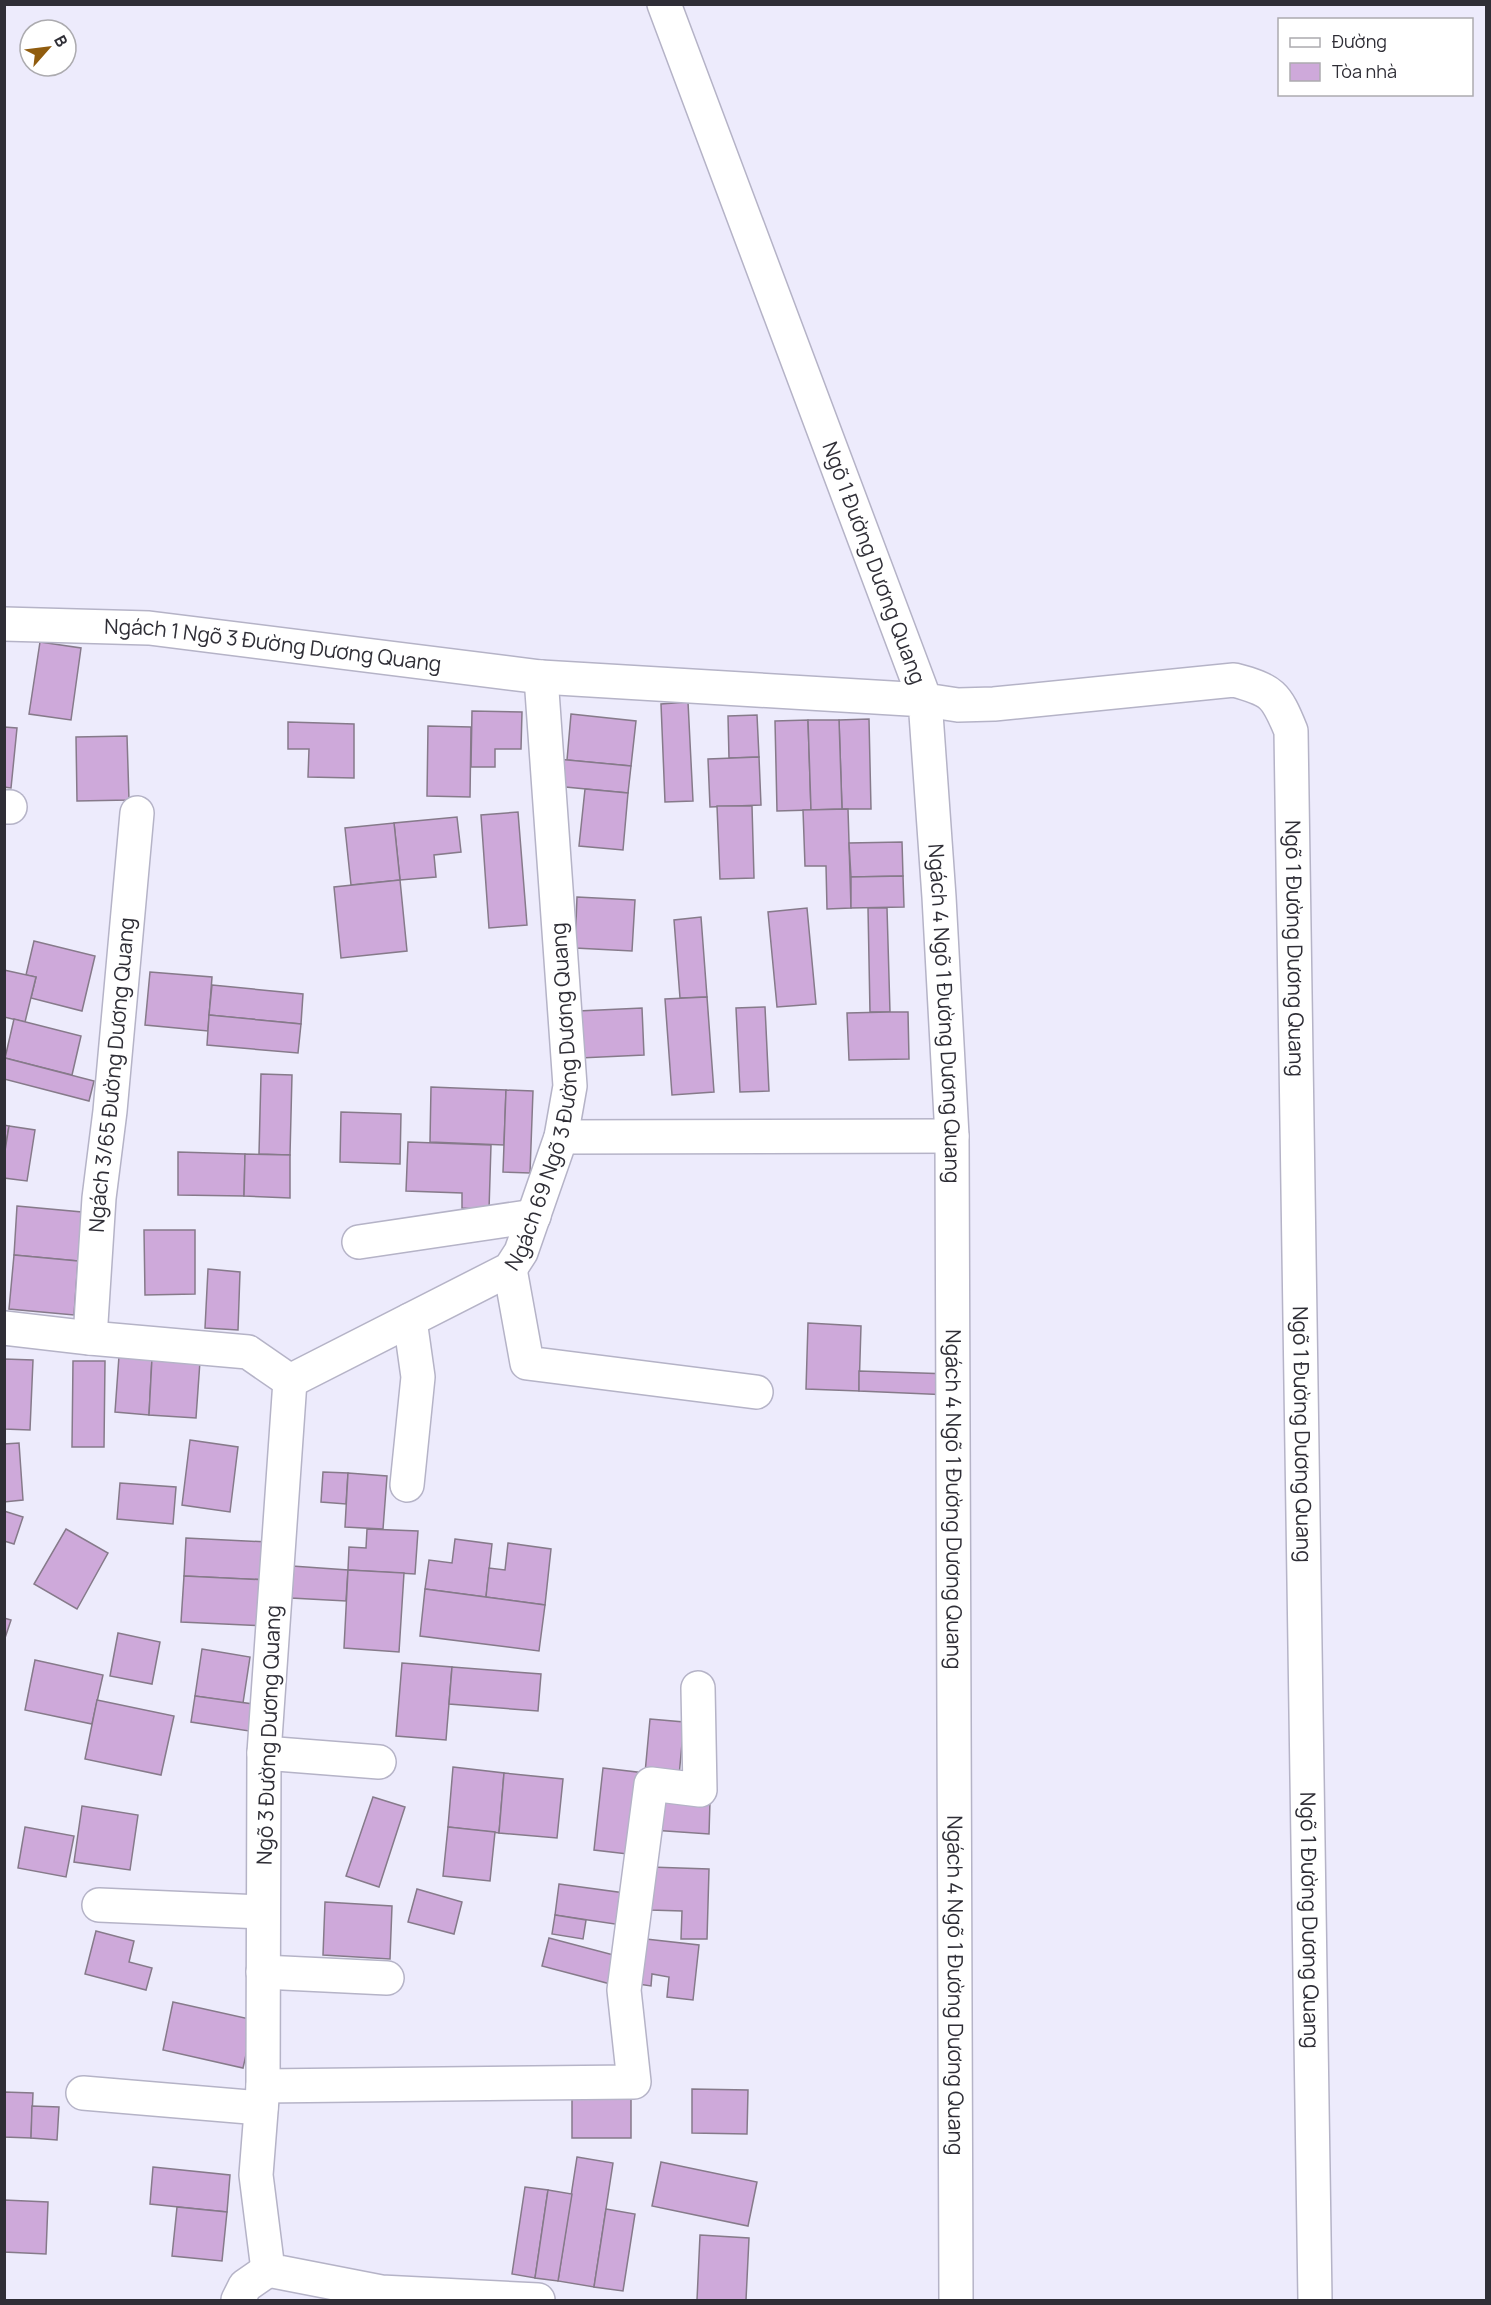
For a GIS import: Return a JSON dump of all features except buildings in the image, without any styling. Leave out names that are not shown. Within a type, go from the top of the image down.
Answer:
[{"type":"street","name":"Ngõ 1 Đường Dương Quang","points":[[664,4],[925,700],[958,705],[994,704],[1234,680],[1262,688],[1268,693],[1281,705],[1291,731],[1315,2301]]},
{"type":"street","name":"Ngách 1 Ngõ 3 Đường Dương Quang","points":[[4,624],[149,628],[542,677],[925,700]]},
{"type":"street","name":"Ngách 69 Ngõ 3 Đường Dương Quang","points":[[290,1381],[510,1269],[521,1252],[534,1216],[561,1137],[570,1086],[542,677]]},
{"type":"street","name":"Ngách 4 Ngõ 1 Đường Dương Quang","points":[[925,700],[952,1136],[956,2301]]},
{"type":"street","name":"Ngách 3/65 Đường Dương Quang","points":[[90,1338],[99,1198],[111,1099],[137,813]]},
{"type":"street","points":[[561,1137],[952,1136]]},
{"type":"street","points":[[358,1242],[534,1216]]},
{"type":"street","points":[[510,1269],[527,1363],[756,1392]]},
{"type":"street","points":[[407,1485],[418,1377],[410,1320]]},
{"type":"street","points":[[4,1328],[248,1352],[290,1381]]},
{"type":"street","name":"Ngõ 3 Đường Dương Quang","points":[[268,2270],[256,2175],[262,2097],[264,1753],[290,1381]]},
{"type":"street","points":[[83,2093],[262,2097],[634,2082],[624,1990],[651,1784],[700,1790],[698,1688]]},
{"type":"street","points":[[264,1753],[379,1762]]},
{"type":"street","points":[[99,1905],[263,1912]]},
{"type":"street","points":[[263,1972],[387,1978]]},
{"type":"street","points":[[238,2301],[245,2286],[268,2270],[380,2296],[538,2301]]}]
